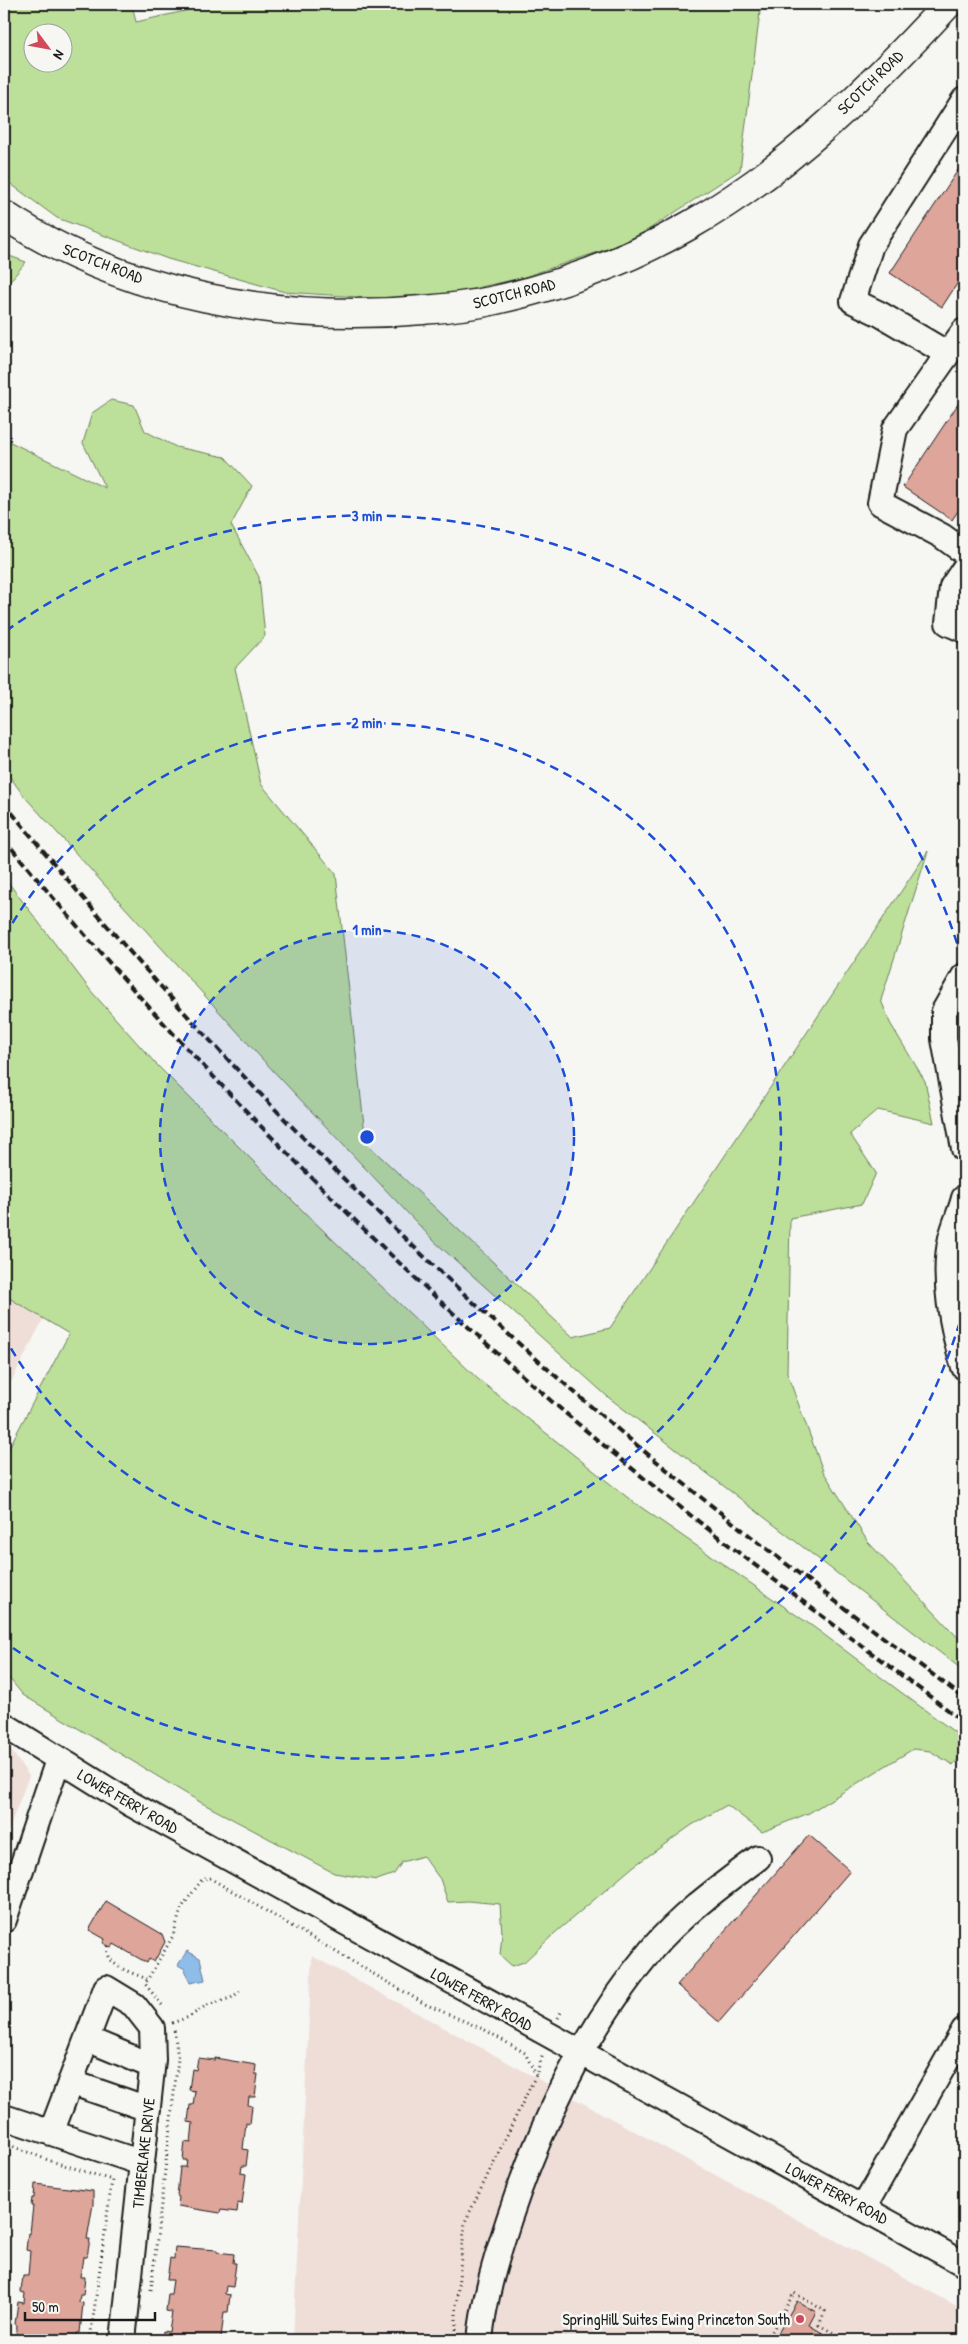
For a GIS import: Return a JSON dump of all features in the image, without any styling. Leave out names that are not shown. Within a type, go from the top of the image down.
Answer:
[{"type":"main road","name":"SCOTCH ROAD","points":[[12,221],[56,245],[140,279],[185,292],[242,304],[289,310],[348,314],[404,311],[490,301],[592,272],[689,226],[731,200],[771,170],[836,115],[948,4]]},
{"type":"street","points":[[948,354],[880,314],[853,301],[871,245],[964,100]]},
{"type":"street","points":[[964,332],[895,429],[880,503],[942,536],[964,552]]},
{"type":"street","points":[[964,569],[952,587],[948,623],[964,630]]},
{"type":"street","points":[[964,976],[944,1012],[944,1039],[964,1149]]},
{"type":"street","points":[[964,1198],[959,1220],[951,1237],[947,1273],[950,1303],[964,1367]]},
{"type":"street","name":"LOWER FERRY ROAD","points":[[4,1725],[131,1804],[581,2054],[864,2207],[964,2264]]},
{"type":"street","points":[[4,1920],[58,1760]]},
{"type":"street","points":[[480,2340],[485,2304],[494,2265],[524,2174],[581,2054],[625,1984],[653,1948],[707,1896],[758,1858]]},
{"type":"street","name":"TIMBERLAKE DRIVE","points":[[87,2039],[106,1988],[134,2005],[152,2028],[152,2066],[123,2340]]},
{"type":"street","points":[[864,2207],[964,2030]]},
{"type":"street","points":[[51,2133],[87,2039],[152,2066]]},
{"type":"street","points":[[70,2082],[148,2109]]},
{"type":"street","points":[[4,2117],[142,2163]]},
{"type":"path","points":[[164,2008],[145,1984],[173,1936],[181,1909],[201,1880],[212,1878],[426,2004],[485,2030],[525,2053],[536,2075]]},
{"type":"path","points":[[108,1946],[106,1954],[110,1962],[147,1979]]},
{"type":"path","points":[[172,2023],[189,2017],[207,2005],[231,1998],[243,1989]]},
{"type":"path","points":[[456,2340],[456,2306],[465,2222],[536,2075],[549,2036],[561,2012]]},
{"type":"path","points":[[150,2298],[178,2059],[172,2023],[168,2016]]},
{"type":"path","points":[[4,2143],[48,2160],[112,2180],[90,2340]]},
{"type":"path","points":[[768,2340],[794,2292],[824,2311],[819,2325],[846,2340]]},
{"type":"shaded area","points":[[4,1284],[52,1302],[4,1396]]},
{"type":"shaded area","points":[[4,1740],[29,1776],[4,1842]]},
{"type":"shaded area","points":[[312,1956],[964,2310],[964,2340],[293,2340]]},
{"type":"green space","points":[[4,4],[132,4],[136,22],[216,4],[761,4],[740,170],[631,241],[521,278],[418,301],[285,292],[168,259],[57,218],[4,179]]},
{"type":"green space","points":[[4,254],[26,262],[4,288]]},
{"type":"green space","points":[[111,400],[134,405],[145,431],[176,447],[225,457],[252,486],[231,525],[259,577],[265,636],[235,668],[261,784],[336,874],[366,1143],[573,1337],[610,1328],[928,851],[881,1000],[890,1023],[925,1081],[934,1123],[878,1110],[850,1134],[876,1173],[862,1204],[790,1218],[787,1373],[823,1471],[868,1542],[964,1644],[964,1671],[608,1397],[434,1241],[263,1060],[24,796],[4,769],[4,439],[105,488],[83,443],[92,413]]},
{"type":"green space","points":[[4,877],[91,991],[155,1063],[302,1210],[479,1380],[632,1501],[815,1628],[961,1737],[963,1753],[953,1765],[930,1751],[913,1749],[809,1813],[762,1832],[727,1805],[692,1825],[634,1866],[556,1932],[524,1962],[512,1966],[500,1955],[502,1934],[500,1904],[468,1901],[448,1902],[440,1879],[423,1856],[402,1862],[394,1874],[377,1880],[334,1873],[200,1802],[23,1695],[4,1672],[4,1457],[69,1334],[4,1295]]},
{"type":"water","points":[[187,1951],[200,1958],[205,1980],[190,1983],[185,1969],[178,1965]]},
{"type":"building","points":[[964,161],[964,273],[942,307],[890,273]]},
{"type":"building","points":[[964,395],[964,502],[952,520],[903,487]]},
{"type":"building","points":[[809,1835],[850,1871],[719,2022],[677,1985]]},
{"type":"building","points":[[106,1901],[162,1934],[165,1942],[154,1962],[149,1959],[147,1963],[114,1944],[112,1948],[103,1943],[105,1939],[89,1930]]},
{"type":"building","points":[[198,2058],[215,2060],[215,2058],[256,2065],[255,2074],[258,2074],[255,2097],[249,2097],[248,2105],[252,2106],[250,2124],[246,2123],[243,2149],[248,2150],[246,2166],[242,2166],[241,2173],[246,2174],[242,2204],[238,2203],[237,2212],[221,2210],[220,2213],[178,2206],[179,2197],[177,2196],[180,2167],[186,2167],[187,2160],[183,2160],[185,2142],[191,2143],[193,2123],[188,2122],[190,2105],[193,2105],[195,2091],[189,2090],[192,2069],[196,2070]]},
{"type":"building","points":[[35,2184],[93,2191],[93,2204],[87,2239],[90,2239],[87,2257],[83,2257],[80,2277],[85,2277],[83,2295],[80,2295],[79,2302],[83,2303],[80,2333],[77,2333],[76,2340],[45,2340],[16,2335],[17,2325],[15,2324],[18,2302],[24,2303],[25,2293],[21,2292],[23,2276],[28,2276],[30,2251],[26,2250],[28,2233],[30,2233],[33,2206],[31,2206],[32,2198],[34,2198]]},
{"type":"building","points":[[175,2247],[217,2250],[217,2252],[234,2254],[233,2263],[236,2263],[233,2287],[226,2286],[225,2294],[230,2295],[228,2312],[224,2312],[221,2338],[226,2338],[226,2340],[162,2340],[163,2331],[169,2332],[172,2312],[166,2311],[168,2294],[171,2294],[173,2280],[167,2280],[170,2258],[174,2259]]},
{"type":"building","name":"SpringHill Suites Ewing Princeton South","points":[[797,2301],[816,2312],[809,2325],[834,2340],[774,2340]]},
{"type":"railway","points":[[4,803],[141,964],[212,1043],[285,1120],[436,1268],[594,1409],[684,1484],[964,1698]]},
{"type":"railway","points":[[4,839],[131,988],[197,1060],[334,1199],[476,1334],[599,1442],[650,1483],[964,1722]]},
{"type":"place","name":"SpringHill Suites Ewing Princeton South","points":[[800,2319]]}]
